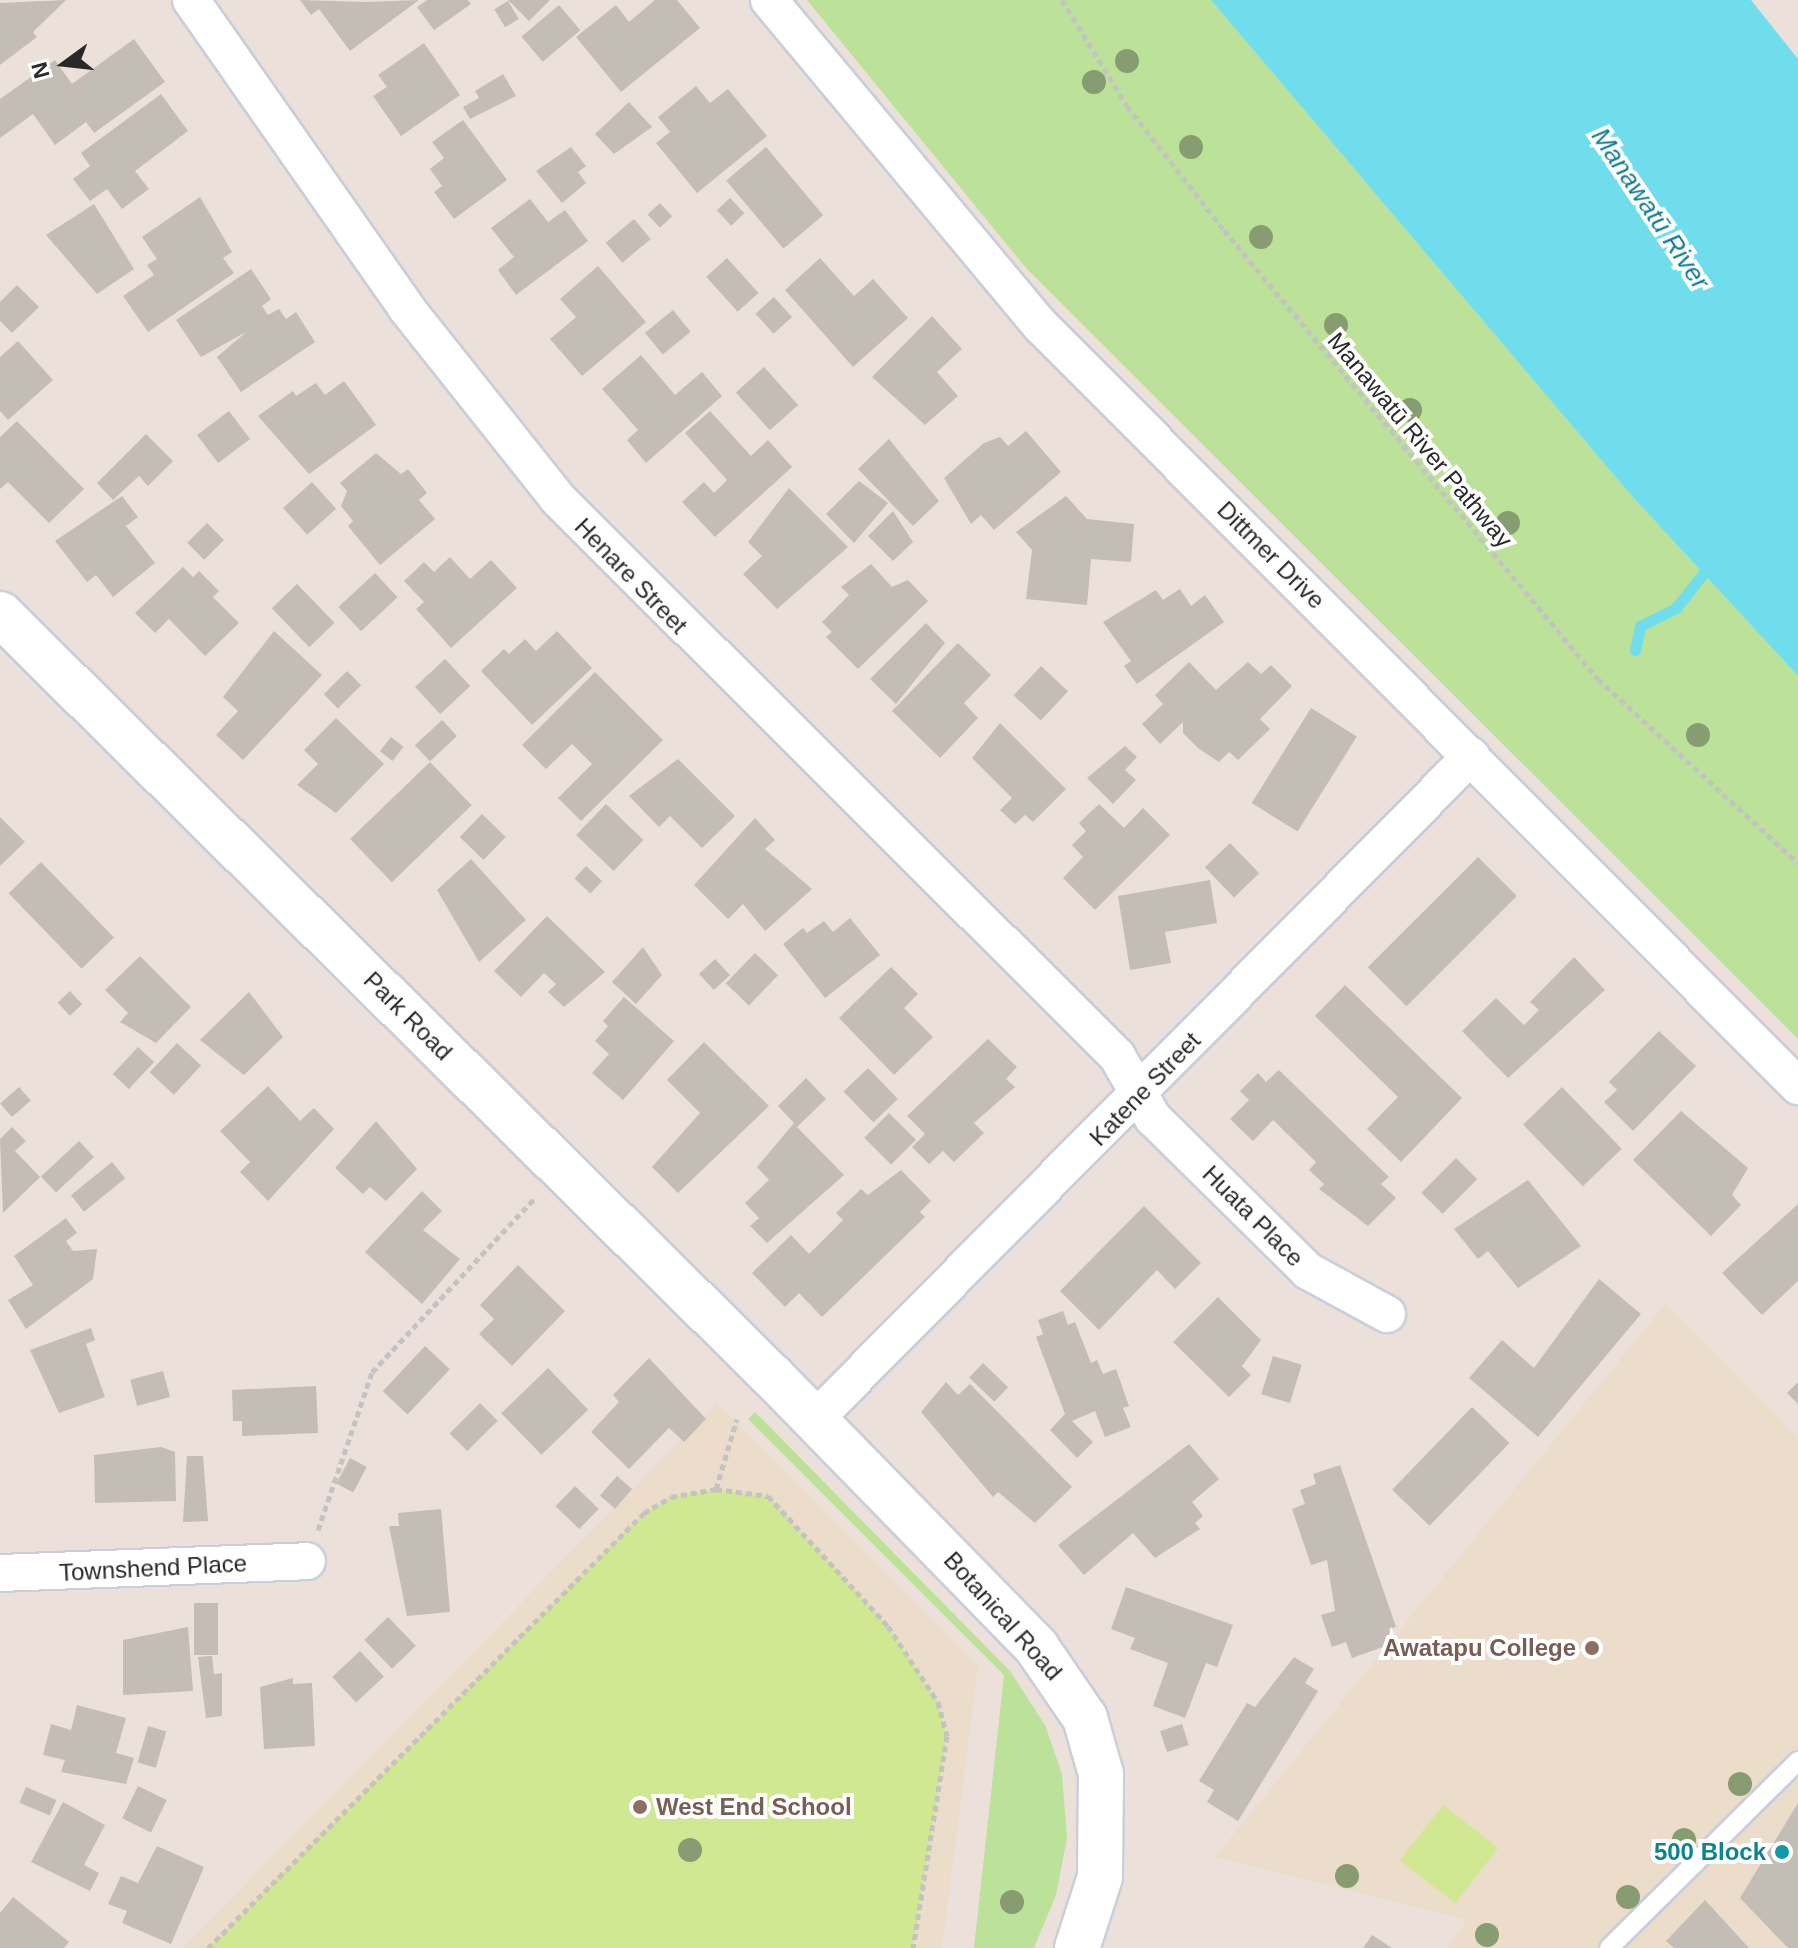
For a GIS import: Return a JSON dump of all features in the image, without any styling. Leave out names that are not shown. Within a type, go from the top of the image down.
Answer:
[{"type":"main road","name":"Park Road","points":[[0,614],[815,1419]]},
{"type":"main road","name":"Botanical Road","points":[[815,1419],[1037,1648],[1085,1718],[1101,1774],[1105,1826],[1097,1890],[1077,1948]]},
{"type":"street","name":"Henare Street","points":[[191,0],[407,309],[558,499],[1117,1056],[1140,1092]]},
{"type":"street","name":"Dittmer Drive","points":[[769,0],[1041,326],[1798,1086]]},
{"type":"street","name":"Katene Street","points":[[815,1419],[1471,756]]},
{"type":"street","name":"Huata Place","points":[[1140,1092],[1153,1118],[1308,1271],[1387,1314]]},
{"type":"street","name":"Townshend Place","points":[[0,1573],[307,1561]]},
{"type":"lane","points":[[1609,1948],[1798,1761]]},
{"type":"path","name":"Manawatū River Pathway","points":[[1062,0],[1127,106],[1224,230],[1598,679],[1798,863]]},
{"type":"path","points":[[307,1561],[372,1372],[563,1169]]},
{"type":"path","points":[[716,1489],[737,1419]]},
{"type":"path","points":[[208,1948],[644,1513],[671,1497],[716,1489],[768,1496],[888,1626],[938,1702],[947,1736],[913,1948]]},
{"type":"shaded area","name":"Awatapu College","points":[[1666,1303],[1798,1438],[1798,1948],[1448,1948],[1467,1919],[1215,1857]]},
{"type":"shaded area","name":"West End School","points":[[717,1403],[978,1666],[942,1948],[183,1948]]},
{"type":"green space","points":[[807,0],[1211,0],[1631,495],[1798,676],[1798,1039],[1026,268]]},
{"type":"green space","points":[[755,1412],[1010,1671],[1045,1725],[1062,1774],[1067,1838],[1056,1895],[1034,1948],[974,1948],[1004,1675],[748,1419]]},
{"type":"green space","name":"West End School","points":[[716,1489],[768,1496],[888,1626],[938,1702],[947,1736],[913,1948],[208,1948],[644,1513],[671,1497]]},
{"type":"green space","points":[[1443,1805],[1498,1848],[1455,1903],[1400,1860]]},
{"type":"water","name":"Manawatū River","points":[[1211,0],[1751,0],[1798,59],[1798,676],[1631,495]]},
{"type":"building","points":[[66,0],[33,32],[37,37],[0,65],[0,3]]},
{"type":"building","points":[[300,0],[419,0],[350,51],[319,9],[311,15]]},
{"type":"building","points":[[427,0],[468,0],[471,4],[434,30],[417,7]]},
{"type":"building","points":[[508,0],[550,0],[529,21]]},
{"type":"building","points":[[655,0],[677,0],[700,28],[621,92],[576,37],[616,5],[629,22]]},
{"type":"building","points":[[508,1],[519,19],[505,27],[494,9]]},
{"type":"building","points":[[559,5],[580,30],[543,62],[521,36]]},
{"type":"building","points":[[134,39],[165,82],[94,133],[86,122],[55,145],[33,114],[0,138],[0,99],[55,60],[72,84]]},
{"type":"building","points":[[424,43],[460,95],[401,136],[373,96],[387,87],[378,75]]},
{"type":"building","points":[[503,74],[516,96],[470,119],[463,107],[479,98],[475,91]]},
{"type":"building","points":[[696,86],[710,103],[728,89],[767,136],[697,193],[656,143],[670,132],[658,117]]},
{"type":"building","points":[[161,94],[188,131],[135,171],[149,189],[122,209],[107,189],[90,201],[73,179],[90,166],[81,153]]},
{"type":"building","points":[[629,102],[652,127],[614,154],[595,134]]},
{"type":"building","points":[[463,120],[507,180],[454,219],[434,192],[442,186],[430,169],[444,158],[432,142]]},
{"type":"building","points":[[571,147],[586,166],[578,172],[586,183],[562,203],[536,171]]},
{"type":"building","points":[[766,147],[823,215],[783,249],[726,180]]},
{"type":"building","points":[[200,197],[232,252],[223,258],[234,273],[148,332],[123,296],[154,275],[147,265],[157,259],[142,237]]},
{"type":"building","points":[[730,198],[744,213],[731,226],[717,210]]},
{"type":"building","points":[[530,199],[548,222],[565,210],[588,241],[516,295],[498,270],[514,257],[491,228]]},
{"type":"building","points":[[660,203],[672,216],[660,228],[648,215]]},
{"type":"building","points":[[94,204],[134,269],[97,294],[46,235]]},
{"type":"building","points":[[634,219],[651,239],[622,263],[606,243]]},
{"type":"building","points":[[727,258],[758,293],[738,312],[706,277]]},
{"type":"building","points":[[820,258],[854,296],[873,279],[908,318],[853,367],[785,290]]},
{"type":"building","points":[[598,266],[646,322],[582,376],[550,339],[576,317],[560,299]]},
{"type":"building","points":[[251,269],[271,299],[262,306],[268,315],[279,309],[286,319],[296,312],[315,342],[241,392],[217,357],[246,332],[201,357],[176,320]]},
{"type":"building","points":[[17,285],[39,307],[12,333],[0,321],[0,302]]},
{"type":"building","points":[[774,297],[792,317],[773,334],[755,314]]},
{"type":"building","points":[[673,310],[691,332],[663,354],[645,333]]},
{"type":"building","points":[[932,316],[962,349],[937,372],[958,396],[925,425],[872,377]]},
{"type":"building","points":[[18,341],[53,380],[8,420],[0,411],[0,357]]},
{"type":"building","points":[[641,355],[675,395],[702,372],[722,396],[646,463],[627,440],[638,430],[602,389]]},
{"type":"building","points":[[764,367],[798,405],[770,430],[736,392]]},
{"type":"building","points":[[344,381],[376,425],[309,474],[258,416],[293,391],[296,396],[316,383],[325,395]]},
{"type":"building","points":[[229,411],[250,439],[218,463],[197,435]]},
{"type":"building","points":[[710,411],[751,456],[768,440],[792,467],[715,537],[682,502],[704,482],[714,493],[727,480],[685,433]]},
{"type":"building","points":[[17,421],[84,489],[49,523],[8,482],[0,489],[0,437]]},
{"type":"building","points":[[1026,431],[1061,472],[994,530],[981,515],[971,524],[944,478],[984,443],[1000,437],[1008,446]]},
{"type":"building","points":[[146,434],[173,461],[148,486],[139,476],[113,500],[97,483]]},
{"type":"building","points":[[889,439],[939,501],[913,526],[858,469]]},
{"type":"building","points":[[376,453],[401,474],[408,469],[427,493],[419,500],[435,519],[380,565],[348,526],[353,521],[341,506],[347,491],[340,483]]},
{"type":"building","points":[[859,481],[888,503],[854,543],[826,514]]},
{"type":"building","points":[[312,482],[336,509],[307,535],[283,508]]},
{"type":"building","points":[[789,488],[848,547],[777,609],[743,574],[762,556],[748,542]]},
{"type":"building","points":[[122,496],[138,517],[126,526],[155,563],[113,597],[96,575],[87,582],[55,541]]},
{"type":"building","points":[[1066,496],[1087,519],[1134,524],[1131,562],[1091,559],[1087,605],[1026,599],[1032,550],[1016,532]]},
{"type":"building","points":[[893,511],[913,542],[893,561],[868,536]]},
{"type":"building","points":[[207,523],[224,540],[204,560],[187,543]]},
{"type":"building","points":[[450,557],[470,579],[491,560],[517,588],[451,648],[416,609],[424,602],[404,581],[424,562],[434,572]]},
{"type":"building","points":[[871,564],[892,587],[908,580],[928,601],[858,669],[826,637],[832,632],[822,622],[849,595],[841,587]]},
{"type":"building","points":[[183,567],[193,577],[199,571],[219,591],[213,597],[239,623],[205,656],[169,619],[155,633],[135,613]]},
{"type":"building","points":[[375,573],[398,597],[361,631],[338,607]]},
{"type":"building","points":[[297,584],[335,623],[309,647],[272,608]]},
{"type":"building","points":[[1180,589],[1191,606],[1205,595],[1224,622],[1137,684],[1124,666],[1131,661],[1103,622],[1156,590],[1163,600]]},
{"type":"building","points":[[926,623],[945,643],[896,704],[870,679]]},
{"type":"building","points":[[274,631],[322,675],[243,760],[216,735],[238,711],[223,697]]},
{"type":"building","points":[[557,631],[592,668],[532,725],[481,671],[504,649],[509,654],[525,639],[536,651]]},
{"type":"building","points":[[958,643],[991,675],[964,703],[978,718],[940,758],[892,711]]},
{"type":"building","points":[[445,659],[470,686],[440,714],[415,687]]},
{"type":"building","points":[[1189,662],[1216,690],[1248,662],[1261,674],[1271,665],[1292,686],[1260,719],[1270,729],[1238,760],[1229,752],[1219,762],[1199,749],[1183,733],[1183,722],[1160,744],[1142,724],[1163,704],[1155,695]]},
{"type":"building","points":[[1041,666],[1068,691],[1041,720],[1014,695]]},
{"type":"building","points":[[347,671],[361,685],[338,708],[324,694]]},
{"type":"building","points":[[595,672],[663,740],[581,821],[558,798],[592,764],[572,744],[546,769],[522,745]]},
{"type":"building","points":[[1311,708],[1357,737],[1297,832],[1252,803]]},
{"type":"building","points":[[336,718],[384,764],[336,813],[297,785],[318,764],[304,750]]},
{"type":"building","points":[[442,720],[457,736],[430,761],[415,745]]},
{"type":"building","points":[[1000,723],[1066,789],[1033,822],[1025,815],[1015,824],[1000,810],[1012,798],[972,758]]},
{"type":"building","points":[[391,737],[404,747],[393,761],[380,751]]},
{"type":"building","points":[[1125,746],[1137,757],[1125,770],[1136,780],[1113,804],[1087,778]]},
{"type":"building","points":[[678,759],[735,816],[702,848],[670,816],[659,827],[629,796]]},
{"type":"building","points":[[430,762],[472,805],[392,882],[350,839]]},
{"type":"building","points":[[606,804],[643,840],[614,871],[576,835]]},
{"type":"building","points":[[1099,804],[1124,828],[1143,808],[1170,835],[1095,910],[1063,878],[1083,857],[1072,845],[1086,831],[1079,823]]},
{"type":"building","points":[[482,814],[506,837],[484,860],[460,837]]},
{"type":"building","points":[[0,817],[25,842],[0,866]]},
{"type":"building","points":[[755,818],[775,840],[765,849],[812,889],[765,931],[743,904],[728,919],[694,885]]},
{"type":"building","points":[[1230,843],[1259,873],[1234,898],[1205,867]]},
{"type":"building","points":[[1478,857],[1517,896],[1407,1006],[1368,967]]},
{"type":"building","points":[[471,859],[526,920],[479,962],[437,890]]},
{"type":"building","points":[[41,862],[114,938],[82,969],[9,893]]},
{"type":"building","points":[[586,866],[602,881],[590,893],[574,878]]},
{"type":"building","points":[[1210,880],[1217,923],[1165,932],[1171,963],[1130,970],[1118,896]]},
{"type":"building","points":[[547,916],[605,972],[564,1007],[548,992],[556,984],[544,973],[521,997],[494,971]]},
{"type":"building","points":[[850,918],[880,955],[825,998],[783,944],[803,928],[807,933],[824,921],[833,932]]},
{"type":"building","points":[[643,947],[662,975],[636,1004],[612,982]]},
{"type":"building","points":[[755,953],[778,975],[749,1005],[726,983]]},
{"type":"building","points":[[140,956],[191,1007],[156,1043],[120,1022],[128,1013],[105,990]]},
{"type":"building","points":[[1574,957],[1605,990],[1508,1078],[1462,1031],[1496,998],[1524,1025],[1539,1010],[1530,1002]]},
{"type":"building","points":[[715,959],[730,975],[714,990],[699,974]]},
{"type":"building","points":[[891,967],[918,994],[904,1008],[933,1037],[894,1075],[839,1018]]},
{"type":"building","points":[[1345,985],[1462,1098],[1401,1162],[1367,1129],[1398,1097],[1315,1016]]},
{"type":"building","points":[[70,991],[82,1004],[70,1016],[58,1003]]},
{"type":"building","points":[[249,992],[283,1037],[244,1075],[200,1040]]},
{"type":"building","points":[[624,997],[674,1041],[623,1100],[592,1073],[609,1054],[595,1041],[608,1026],[603,1021]]},
{"type":"building","points":[[1659,1031],[1696,1066],[1633,1131],[1604,1102],[1617,1090],[1609,1082]]},
{"type":"building","points":[[988,1039],[1017,1067],[1006,1079],[1015,1087],[974,1123],[984,1133],[954,1162],[943,1151],[929,1164],[912,1147],[925,1134],[907,1116]]},
{"type":"building","points":[[704,1042],[769,1106],[678,1193],[652,1167],[700,1113],[667,1080]]},
{"type":"building","points":[[177,1043],[201,1066],[174,1095],[150,1072]]},
{"type":"building","points":[[138,1047],[154,1062],[129,1089],[113,1074]]},
{"type":"building","points":[[868,1068],[898,1099],[873,1123],[844,1092]]},
{"type":"building","points":[[1279,1070],[1389,1177],[1381,1184],[1396,1198],[1368,1226],[1319,1189],[1324,1184],[1309,1170],[1316,1162],[1273,1120],[1253,1141],[1230,1119],[1249,1100],[1240,1091],[1258,1073],[1266,1082]]},
{"type":"building","points":[[806,1078],[826,1099],[797,1127],[844,1175],[767,1243],[750,1226],[759,1218],[745,1203],[769,1180],[757,1167],[794,1123],[778,1106]]},
{"type":"building","points":[[268,1086],[300,1121],[314,1108],[334,1129],[268,1201],[240,1172],[250,1162],[220,1131]]},
{"type":"building","points":[[19,1087],[31,1101],[12,1117],[0,1103]]},
{"type":"building","points":[[1562,1087],[1622,1149],[1583,1186],[1523,1125]]},
{"type":"building","points":[[1681,1111],[1748,1168],[1732,1195],[1741,1205],[1711,1236],[1633,1160]]},
{"type":"building","points":[[889,1113],[916,1140],[891,1165],[864,1138]]},
{"type":"building","points":[[376,1121],[417,1169],[386,1201],[370,1187],[363,1194],[335,1168]]},
{"type":"building","points":[[12,1127],[26,1141],[15,1151],[40,1177],[3,1213],[0,1139]]},
{"type":"building","points":[[79,1141],[94,1157],[56,1193],[41,1176]]},
{"type":"building","points":[[1456,1158],[1477,1179],[1443,1214],[1421,1193]]},
{"type":"building","points":[[112,1162],[125,1178],[84,1212],[71,1195]]},
{"type":"building","points":[[901,1170],[931,1201],[920,1212],[925,1217],[822,1317],[799,1293],[785,1307],[752,1273],[791,1235],[809,1254],[843,1220],[836,1213],[861,1189],[868,1195]]},
{"type":"building","points":[[1528,1180],[1581,1246],[1518,1288],[1488,1251],[1478,1259],[1454,1229]]},
{"type":"building","points":[[422,1191],[442,1211],[423,1230],[460,1259],[422,1304],[365,1252]]},
{"type":"building","points":[[1798,1204],[1798,1281],[1762,1315],[1722,1273]]},
{"type":"building","points":[[1144,1206],[1201,1263],[1175,1289],[1157,1270],[1099,1330],[1060,1291]]},
{"type":"building","points":[[66,1218],[77,1233],[66,1241],[73,1251],[97,1249],[93,1279],[26,1329],[8,1300],[33,1285],[14,1256]]},
{"type":"building","points":[[518,1265],[565,1311],[512,1366],[479,1334],[494,1319],[480,1305]]},
{"type":"building","points":[[1599,1279],[1641,1314],[1538,1437],[1469,1378],[1502,1340],[1534,1368]]},
{"type":"building","points":[[1218,1297],[1261,1340],[1242,1366],[1251,1375],[1229,1397],[1173,1342]]},
{"type":"building","points":[[1063,1311],[1068,1325],[1075,1322],[1091,1363],[1097,1360],[1103,1374],[1116,1369],[1129,1406],[1123,1408],[1131,1427],[1105,1437],[1095,1411],[1072,1421],[1093,1442],[1077,1458],[1050,1430],[1065,1414],[1036,1337],[1043,1334],[1038,1320]]},
{"type":"building","points":[[91,1328],[95,1340],[86,1344],[105,1397],[59,1413],[30,1350]]},
{"type":"building","points":[[425,1346],[450,1369],[408,1415],[383,1391]]},
{"type":"building","points":[[1273,1356],[1302,1365],[1290,1403],[1261,1394]]},
{"type":"building","points":[[649,1358],[706,1419],[684,1442],[669,1428],[629,1469],[591,1432],[619,1402],[613,1395]]},
{"type":"building","points":[[983,1363],[1008,1387],[994,1402],[969,1377]]},
{"type":"building","points":[[548,1368],[588,1410],[542,1455],[501,1413]]},
{"type":"building","points":[[163,1371],[170,1397],[137,1406],[130,1380]]},
{"type":"building","points":[[946,1382],[958,1395],[970,1384],[1072,1487],[1035,1523],[998,1492],[993,1497],[921,1412]]},
{"type":"building","points":[[1798,1382],[1798,1404],[1787,1393]]},
{"type":"building","points":[[316,1386],[318,1433],[242,1436],[242,1421],[233,1421],[232,1390]]},
{"type":"building","points":[[480,1403],[498,1421],[467,1451],[450,1433]]},
{"type":"building","points":[[1472,1407],[1509,1443],[1430,1526],[1392,1490]]},
{"type":"building","points":[[1189,1444],[1219,1479],[1192,1502],[1203,1516],[1195,1523],[1200,1529],[1155,1558],[1133,1533],[1084,1575],[1058,1545]]},
{"type":"building","points":[[161,1447],[175,1452],[176,1501],[95,1503],[94,1455]]},
{"type":"building","points":[[187,1456],[203,1456],[208,1521],[183,1522]]},
{"type":"building","points":[[350,1458],[367,1467],[353,1493],[336,1484]]},
{"type":"building","points":[[1340,1465],[1396,1627],[1389,1629],[1394,1643],[1352,1658],[1346,1642],[1332,1647],[1321,1615],[1335,1611],[1327,1560],[1311,1565],[1292,1509],[1305,1504],[1300,1490],[1316,1484],[1313,1474]]},
{"type":"building","points":[[617,1476],[632,1489],[615,1509],[600,1496]]},
{"type":"building","points":[[575,1486],[599,1509],[579,1529],[556,1506]]},
{"type":"building","points":[[441,1509],[450,1612],[407,1616],[389,1526],[399,1526],[398,1513]]},
{"type":"building","points":[[1126,1587],[1233,1625],[1217,1667],[1206,1663],[1185,1718],[1153,1706],[1168,1663],[1130,1649],[1135,1638],[1111,1629]]},
{"type":"building","points":[[194,1603],[218,1603],[218,1655],[194,1655]]},
{"type":"building","points":[[388,1617],[416,1646],[392,1669],[364,1640]]},
{"type":"building","points":[[188,1627],[193,1691],[123,1695],[123,1640]]},
{"type":"building","points":[[360,1651],[384,1677],[356,1703],[332,1677]]},
{"type":"building","points":[[212,1656],[214,1674],[222,1673],[222,1716],[206,1718],[198,1657]]},
{"type":"building","points":[[1294,1657],[1314,1669],[1305,1683],[1318,1691],[1238,1821],[1207,1802],[1214,1790],[1199,1781],[1247,1703],[1255,1707]]},
{"type":"building","points":[[293,1678],[293,1684],[312,1683],[315,1746],[264,1749],[260,1687]]},
{"type":"building","points":[[77,1705],[126,1718],[116,1753],[134,1758],[126,1784],[61,1772],[65,1760],[43,1755],[51,1724],[71,1730]]},
{"type":"building","points":[[1182,1724],[1189,1745],[1167,1752],[1160,1731]]},
{"type":"building","points":[[148,1726],[166,1731],[156,1768],[138,1763]]},
{"type":"building","points":[[138,1786],[167,1800],[151,1832],[122,1818]]},
{"type":"building","points":[[26,1787],[56,1800],[50,1816],[19,1803]]},
{"type":"building","points":[[63,1802],[105,1825],[84,1865],[99,1873],[90,1891],[31,1862]]},
{"type":"building","name":"500 Block","points":[[1798,1803],[1798,1948],[1788,1948],[1740,1898]]},
{"type":"building","points":[[157,1846],[204,1867],[171,1944],[122,1923],[127,1911],[108,1904],[121,1876],[138,1883]]},
{"type":"building","points":[[13,1897],[69,1942],[64,1948],[0,1948],[0,1913]]},
{"type":"building","name":"500 Block","points":[[1705,1900],[1749,1948],[1674,1948],[1666,1941]]},
{"type":"building","points":[[1372,1935],[1392,1948],[1363,1948]]},
{"type":"waterway","points":[[1635,650],[1640,626],[1676,608],[1712,562]]},
{"type":"place","name":"Awatapu College","points":[[1592,1648]]},
{"type":"place","name":"West End School","points":[[640,1807]]},
{"type":"place","name":"500 Block","points":[[1782,1852]]}]
